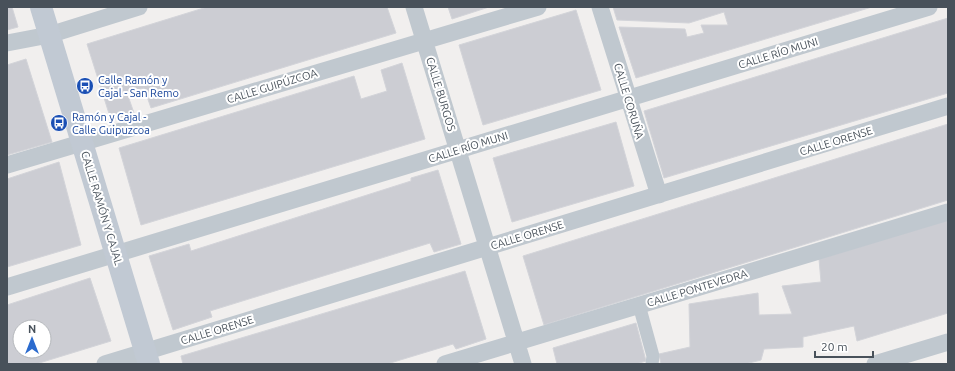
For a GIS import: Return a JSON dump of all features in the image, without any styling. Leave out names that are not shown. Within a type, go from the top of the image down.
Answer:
[{"type":"main road","name":"CALLE RAMÓN Y CAJAL","points":[[40,7],[148,358]]},
{"type":"street","points":[[7,44],[49,35],[139,7]]},
{"type":"street","name":"CALLE BURGOS","points":[[414,7],[523,364]]},
{"type":"street","name":"CALLE GUIPÚZCOA","points":[[7,165],[82,144],[538,7]]},
{"type":"street","name":"CALLE CORUÑA","points":[[600,7],[659,195]]},
{"type":"street","name":"CALLE RÍO MUNI","points":[[7,287],[929,7]]},
{"type":"street","name":"CALLE ORENSE","points":[[105,364],[148,358],[487,247],[948,106]]},
{"type":"street","name":"CALLE PONTEVEDRA","points":[[446,364],[948,212]]},
{"type":"street","points":[[639,305],[653,356],[652,364]]},
{"type":"street","points":[[875,364],[948,342]]},
{"type":"building","points":[[7,7],[12,7],[18,27],[7,30]]},
{"type":"building","points":[[207,7],[387,7],[396,33],[151,108],[144,88],[127,93],[134,113],[111,120],[87,44]]},
{"type":"building","points":[[448,7],[489,7],[452,19]]},
{"type":"building","points":[[613,7],[872,7],[636,78],[619,27],[685,29],[687,37],[704,33],[701,25],[728,25],[724,12],[689,23],[617,20]]},
{"type":"building","points":[[576,10],[601,90],[483,125],[459,45]]},
{"type":"building","points":[[948,18],[948,93],[664,178],[644,111]]},
{"type":"building","points":[[26,59],[52,142],[7,155],[7,65]]},
{"type":"building","points":[[402,63],[425,139],[141,225],[119,148],[354,76],[361,99],[387,91],[381,70]]},
{"type":"building","points":[[616,122],[634,186],[512,222],[493,158]]},
{"type":"building","points":[[948,124],[948,200],[544,325],[523,256]]},
{"type":"building","points":[[59,162],[81,245],[7,267],[7,179]]},
{"type":"building","points":[[438,170],[461,244],[434,252],[430,243],[210,311],[212,317],[173,330],[149,256],[189,244],[191,251],[411,181],[411,178]]},
{"type":"building","points":[[948,220],[948,313],[857,341],[854,326],[803,337],[803,347],[764,349],[761,360],[745,364],[661,364],[659,354],[690,347],[689,304],[758,293],[759,315],[792,314],[782,286],[821,282],[819,259]]},
{"type":"building","points":[[465,271],[486,339],[456,349],[453,344],[387,364],[183,364],[181,356]]},
{"type":"building","points":[[90,278],[111,341],[36,364],[7,364],[7,305]]},
{"type":"building","points":[[636,323],[646,361],[636,364],[557,364],[553,348]]},
{"type":"place","name":"Calle Ramón y Cajal - San Remo","points":[[85,86]]},
{"type":"place","name":"Ramón y Cajal - Calle Guipuzcoa","points":[[59,123]]}]
